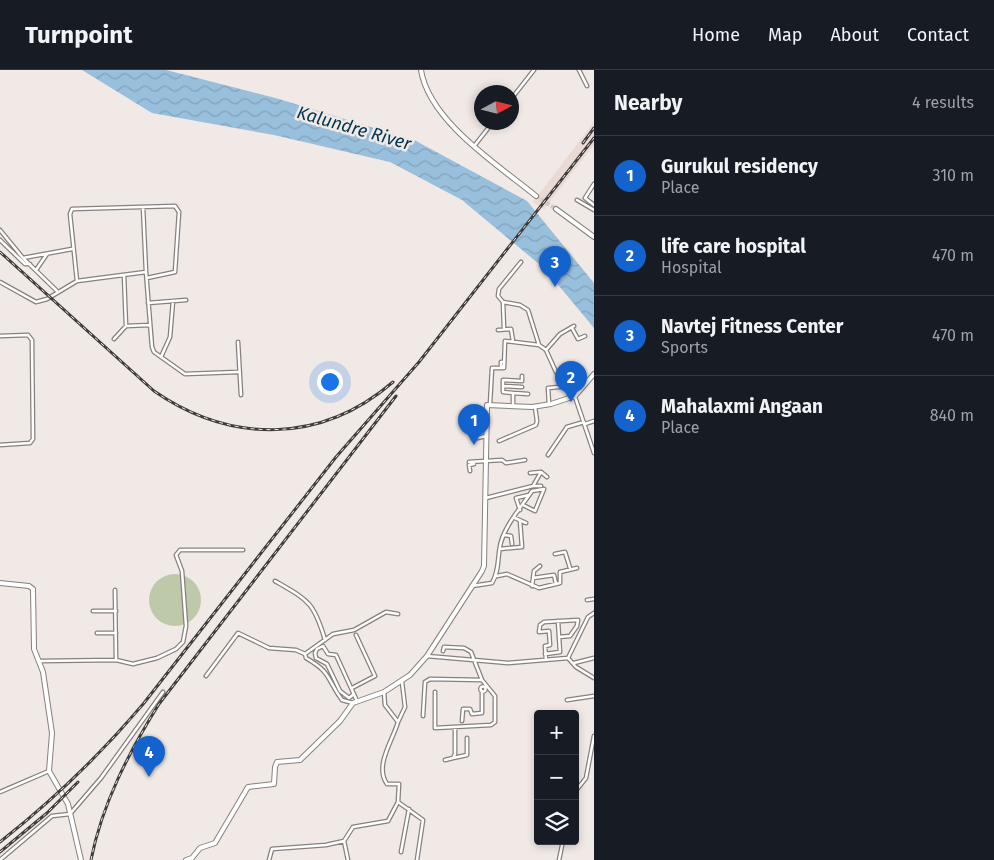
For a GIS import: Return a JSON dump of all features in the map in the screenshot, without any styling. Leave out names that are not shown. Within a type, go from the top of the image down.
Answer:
[{"type":"street","points":[[421,70],[424,83],[437,108],[475,145],[536,196]]},
{"type":"street","points":[[519,89],[534,70]]},
{"type":"street","points":[[579,70],[587,86]]},
{"type":"street","points":[[475,145],[487,130]]},
{"type":"street","points":[[584,204],[587,200],[585,198],[594,184]]},
{"type":"street","points":[[577,200],[594,210]]},
{"type":"street","points":[[587,200],[594,205]]},
{"type":"street","points":[[77,280],[72,249],[70,214],[72,209],[175,206],[180,212],[175,272],[170,275],[146,278]]},
{"type":"street","points":[[143,207],[146,278],[152,346],[161,357],[185,374],[238,372]]},
{"type":"street","points":[[556,209],[594,237]]},
{"type":"street","points":[[0,230],[23,258],[57,291]]},
{"type":"street","points":[[0,240],[25,264],[30,264]]},
{"type":"street","points":[[23,258],[72,249]]},
{"type":"street","points":[[36,270],[47,254]]},
{"type":"street","points":[[504,329],[503,302],[498,296],[499,289],[521,262]]},
{"type":"street","points":[[0,282],[36,302],[47,299],[77,280],[146,272]]},
{"type":"street","points":[[124,275],[126,326]]},
{"type":"street","points":[[148,303],[186,300]]},
{"type":"street","points":[[161,357],[170,336],[173,301]]},
{"type":"street","points":[[503,302],[520,305],[528,310],[539,345]]},
{"type":"street","points":[[114,339],[126,326],[150,325]]},
{"type":"street","points":[[546,350],[560,334],[573,327],[578,339],[585,336]]},
{"type":"street","points":[[498,330],[512,331],[513,340]]},
{"type":"street","points":[[0,336],[28,335],[32,340],[33,438],[30,443],[0,445]]},
{"type":"street","points":[[206,676],[238,633],[269,648],[296,650],[306,654],[306,658],[322,667],[327,673],[342,700],[355,702],[384,692],[402,682],[428,656],[484,566],[483,521],[486,498],[487,405],[490,404],[492,366],[502,369],[505,341],[513,340],[539,345],[546,350],[556,372],[570,386],[575,396],[593,445],[594,453]]},
{"type":"street","points":[[238,342],[238,372],[241,395]]},
{"type":"street","points":[[490,404],[534,407],[549,404],[575,396],[594,374]]},
{"type":"street","points":[[522,376],[522,394]]},
{"type":"street","points":[[522,381],[503,379],[504,393],[528,394]]},
{"type":"street","points":[[503,386],[522,387]]},
{"type":"street","points":[[549,404],[548,388],[570,386]]},
{"type":"street","points":[[513,393],[513,406]]},
{"type":"street","points":[[499,440],[536,426],[537,421],[534,407]]},
{"type":"street","points":[[548,456],[567,427],[594,421]]},
{"type":"street","points":[[464,423],[466,429],[487,427]]},
{"type":"street","points":[[473,439],[486,436]]},
{"type":"street","points":[[470,471],[471,463],[502,460],[506,463],[525,460]]},
{"type":"street","points":[[533,486],[541,472]]},
{"type":"street","points":[[530,473],[541,472],[547,477]]},
{"type":"street","points":[[486,498],[533,486],[541,486]]},
{"type":"street","points":[[472,586],[490,585],[497,576],[500,549],[504,535],[529,495],[534,490],[544,489],[535,511],[523,505]]},
{"type":"street","points":[[520,510],[516,498],[529,495]]},
{"type":"street","points":[[515,518],[526,523]]},
{"type":"street","points":[[500,549],[522,547],[520,521]]},
{"type":"street","points":[[504,535],[511,536],[512,544]]},
{"type":"street","points":[[40,661],[116,660],[133,664],[176,649],[183,642],[186,626],[183,585],[176,555],[180,550],[243,550]]},
{"type":"street","points":[[555,554],[565,552],[570,568]]},
{"type":"street","points":[[532,586],[535,569],[540,566]]},
{"type":"street","points":[[497,576],[507,574],[539,588],[561,582],[560,572],[570,568],[577,568]]},
{"type":"street","points":[[533,578],[554,575],[556,584]]},
{"type":"street","points":[[275,581],[302,596],[313,607],[325,640]]},
{"type":"street","points":[[0,583],[30,586],[33,589],[34,649],[40,661],[52,733],[48,772],[68,804],[81,860]]},
{"type":"street","points":[[115,590],[116,660]]},
{"type":"street","points":[[588,600],[594,599]]},
{"type":"street","points":[[93,611],[116,611]]},
{"type":"street","points":[[306,654],[333,634],[354,630],[386,612],[398,614]]},
{"type":"street","points":[[428,656],[473,658],[508,663],[568,658],[576,646],[588,617],[594,613]]},
{"type":"street","points":[[558,621],[560,659]]},
{"type":"street","points":[[546,660],[545,646],[550,644],[549,632],[539,632],[540,624],[558,621],[579,621],[570,636],[559,637]]},
{"type":"street","points":[[97,633],[116,633]]},
{"type":"street","points":[[351,688],[374,676],[356,635]]},
{"type":"street","points":[[186,860],[192,858],[200,848],[215,843],[248,787],[274,784],[275,768],[278,762],[300,760],[340,720],[355,702],[354,694],[335,653],[328,654],[323,646],[317,649],[316,658],[327,664],[340,691],[349,698],[354,694]]},
{"type":"street","points":[[443,651],[444,647],[464,648],[471,652],[485,689],[482,691],[482,713],[472,714],[470,709],[463,709],[462,721]]},
{"type":"street","points":[[545,654],[560,652]]},
{"type":"street","points":[[568,658],[594,678]]},
{"type":"street","points":[[573,663],[594,658]]},
{"type":"street","points":[[423,716],[425,682],[430,679],[483,683],[495,696],[495,722],[491,725],[433,727],[435,692]]},
{"type":"street","points":[[269,860],[272,849],[326,846],[344,841],[353,827],[388,821],[398,802],[399,784],[387,784],[383,772],[386,752],[405,708],[402,682]]},
{"type":"street","points":[[0,860],[52,816],[70,814],[101,778],[163,692]]},
{"type":"street","points":[[384,692],[386,705],[398,722]]},
{"type":"street","points":[[567,700],[594,696]]},
{"type":"street","points":[[453,758],[455,754],[455,726]]},
{"type":"street","points":[[579,787],[586,778],[594,736]]},
{"type":"street","points":[[446,760],[467,755],[467,738]]},
{"type":"street","points":[[0,792],[48,772]]},
{"type":"street","points":[[398,802],[424,820],[417,860]]},
{"type":"street","points":[[401,852],[409,809]]},
{"type":"street","points":[[344,841],[348,860]]},
{"type":"street","points":[[559,860],[562,845]]},
{"type":"shaded area","points":[[594,122],[594,145],[544,209],[533,202]]},
{"type":"green space","points":[[170,574],[180,574],[194,581],[201,595],[201,605],[194,619],[180,626],[170,626],[160,622],[153,615],[149,605],[149,595],[153,585],[160,578]]},
{"type":"water","name":"Kalundre River","points":[[82,70],[166,70],[279,99],[416,141],[527,201],[594,283],[594,328],[545,269],[462,200],[390,162],[274,135],[152,113]]},
{"type":"tunnel","points":[[536,196],[556,209]]},
{"type":"railway","points":[[583,143],[594,128]]},
{"type":"railway","points":[[0,842],[75,776],[144,703],[336,457],[419,362],[594,138]]},
{"type":"railway","points":[[0,252],[154,391],[183,408],[214,421],[244,428],[275,430],[306,426],[336,417],[365,402],[393,382]]},
{"type":"railway","points":[[91,860],[109,799],[127,760],[159,704],[396,396]]},
{"type":"railway","points":[[0,852],[47,813],[78,782]]},
{"type":"place","name":"Navtej Fitness Center","points":[[555,287]]},
{"type":"place","name":"life care hospital","points":[[571,402]]},
{"type":"place","name":"Gurukul residency","points":[[474,445]]},
{"type":"place","name":"Mahalaxmi Angaan","points":[[149,777]]}]
